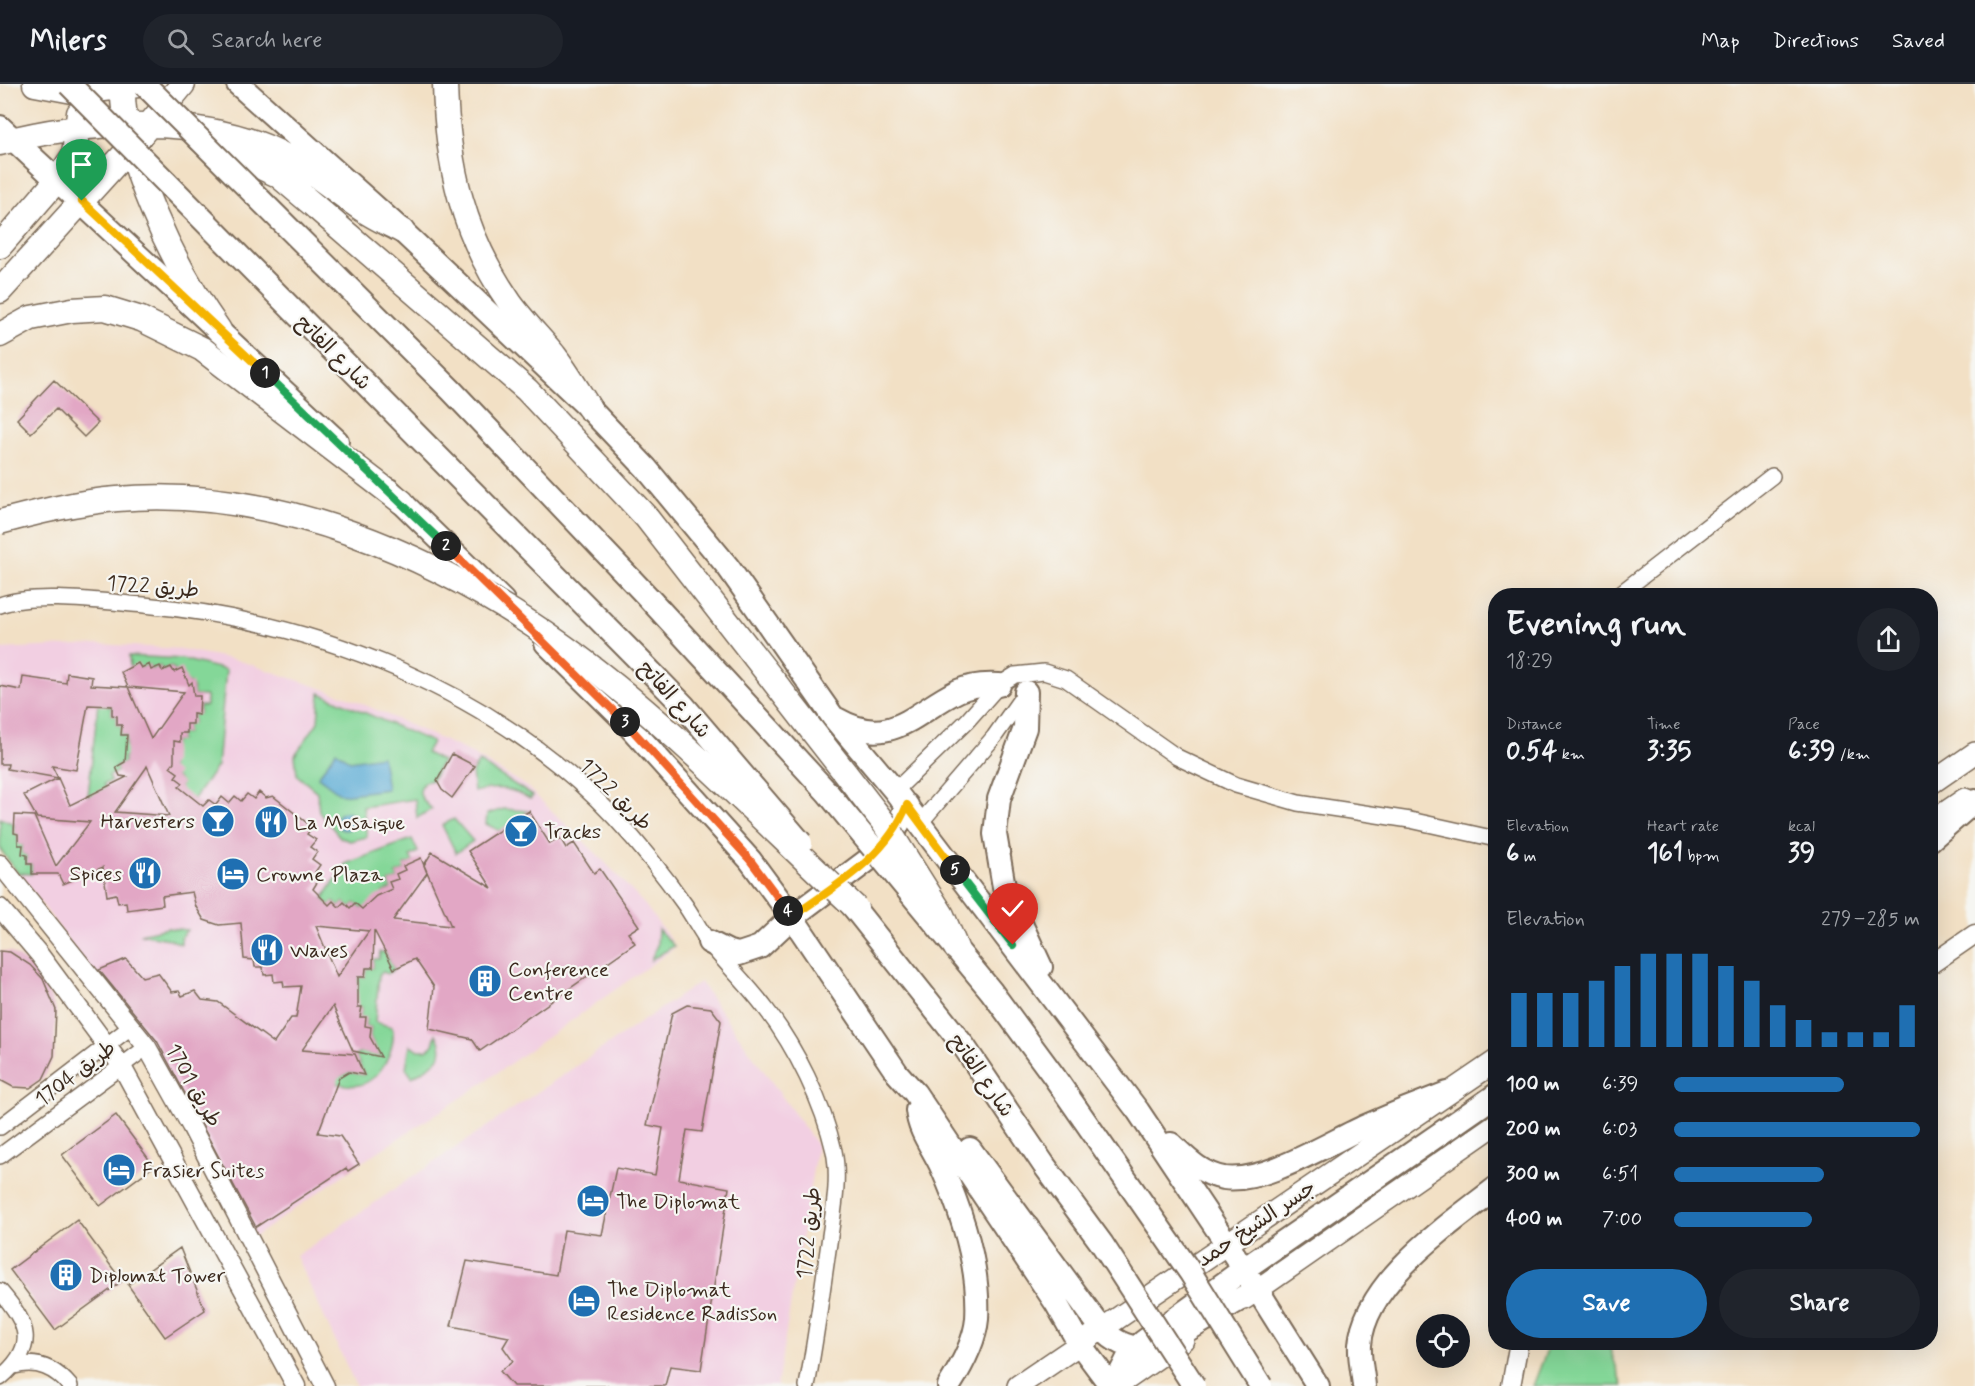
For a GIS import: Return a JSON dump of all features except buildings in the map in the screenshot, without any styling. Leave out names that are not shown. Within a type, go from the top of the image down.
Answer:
[{"type":"highway","points":[[35,84],[75,87],[150,84]]},
{"type":"highway","points":[[163,125],[183,84]]},
{"type":"highway","points":[[445,84],[446,127],[453,171],[467,222],[484,260],[511,303],[556,358],[589,408]]},
{"type":"highway","points":[[130,85],[129,138],[175,259],[193,293],[219,330]]},
{"type":"highway","points":[[0,246],[58,179],[74,155],[79,127],[75,87]]},
{"type":"highway","points":[[163,125],[278,175],[527,390],[646,517],[884,823],[942,915],[956,948]]},
{"type":"highway","points":[[0,291],[82,201],[129,138],[163,125],[242,137],[285,156],[364,211],[402,231]]},
{"type":"highway","points":[[5,136],[79,127],[129,138]]},
{"type":"highway","points":[[0,335],[31,318],[72,310],[105,308],[141,319],[202,349],[402,502]]},
{"type":"highway","points":[[0,522],[49,509],[118,499],[192,500],[254,507],[321,522],[446,573],[562,646],[642,710],[856,908]]},
{"type":"main road","points":[[238,84],[402,231],[589,408],[646,468],[728,567],[833,717],[907,806],[1138,1111],[1244,1269],[1318,1386]]},
{"type":"main road","points":[[130,85],[451,390],[645,594],[827,792],[998,1000],[1116,1163],[1234,1340],[1261,1386]]},
{"type":"main road","name":"شارع الفاتح","points":[[75,87],[675,697],[856,908],[969,1053],[1044,1165],[1102,1244],[1194,1386]]},
{"type":"main road","points":[[5,136],[82,201],[402,502],[620,716],[750,860],[792,917],[897,1073],[915,1094],[1056,1303],[1079,1343],[1114,1386]]},
{"type":"main road","points":[[1029,682],[1025,728],[999,799],[995,834],[996,852],[1005,887],[1059,1006]]},
{"type":"main road","points":[[833,717],[864,729],[886,729],[908,723],[960,690],[980,685],[999,685]]},
{"type":"main road","points":[[1938,778],[1975,753]]},
{"type":"main road","points":[[1938,817],[1975,792]]},
{"type":"main road","points":[[1938,833],[1975,801]]},
{"type":"main road","points":[[708,942],[729,952],[750,952],[771,940],[792,917],[876,854],[896,829],[907,806]]},
{"type":"main road","name":"جسر الشيخ حمد","points":[[1018,1386],[1488,1066]]},
{"type":"main road","points":[[1138,1111],[1195,1167],[1207,1173],[1234,1178],[1272,1169],[1391,1114],[1447,1093]]},
{"type":"main road","points":[[915,1094],[940,1110],[1101,1328],[1116,1342],[1138,1348],[1167,1342],[1257,1289]]},
{"type":"main road","points":[[915,1094],[918,1125],[941,1167],[964,1223],[974,1267],[977,1321],[962,1366],[949,1386]]},
{"type":"main road","points":[[1114,1386],[1121,1369],[1138,1348],[1244,1269],[1488,1101]]},
{"type":"main road","points":[[1114,1386],[1488,1130]]},
{"type":"main road","points":[[1364,1386],[1360,1344],[1374,1301],[1407,1260],[1488,1194]]},
{"type":"street","points":[[1627,588],[1772,476]]},
{"type":"street","name":"طريق 1722","points":[[0,605],[36,599],[128,604],[222,615],[260,623],[343,649],[437,688],[470,705],[536,749],[588,790],[617,820],[664,876],[708,942],[767,1010],[806,1072],[834,1154],[833,1209],[807,1386]]},
{"type":"street","points":[[907,806],[994,738],[1029,682],[1054,674],[1062,677],[1167,752],[1236,785],[1298,803],[1400,818],[1488,837]]},
{"type":"street","points":[[907,806],[968,721],[999,685],[1014,675],[1029,682]]},
{"type":"street","name":"طريق 1701","points":[[0,864],[147,1047],[191,1126],[325,1386]]},
{"type":"street","points":[[0,908],[32,945],[120,1065],[296,1386]]},
{"type":"street","points":[[1938,959],[1975,934]]},
{"type":"street","name":"طريق 1704","points":[[0,1127],[132,1026]]},
{"type":"street","name":"طريق 1704","points":[[0,1156],[147,1047]]},
{"type":"street","points":[[0,1291],[24,1325],[24,1351],[14,1366],[0,1378]]},
{"type":"street","points":[[1511,1386],[1517,1350]]},
{"type":"street","points":[[14,1366],[32,1363],[49,1368],[70,1386]]},
{"type":"shaded area","points":[[98,644],[181,649],[237,660],[348,697],[467,751],[526,786],[601,858],[645,905],[676,947],[464,1096],[359,1164],[254,1237],[145,1050],[50,915],[0,849],[0,649]]},
{"type":"shaded area","name":"The Diplomat","points":[[700,982],[817,1145],[777,1386],[356,1386],[296,1256]]},
{"type":"green space","points":[[129,656],[182,659],[226,670],[217,766],[191,803],[179,787],[182,783],[173,773],[171,759],[174,741],[180,741],[180,733],[187,733],[187,724],[193,723],[193,714],[199,714],[200,706],[206,706],[206,696],[194,696],[193,687],[171,667],[162,671],[160,666],[151,670],[149,665],[141,668],[130,667]]},
{"type":"green space","points":[[320,693],[432,742],[426,753],[442,761],[432,780],[424,782],[421,786],[420,794],[432,809],[417,818],[415,799],[363,807],[367,837],[350,841],[341,838],[319,812],[317,792],[297,775],[295,755],[318,722]],"holes":[[[336,752],[350,761],[318,777]]]},
{"type":"green space","points":[[99,694],[108,706],[112,706],[112,715],[117,716],[117,725],[122,725],[121,735],[127,735],[126,746],[143,747],[123,758],[125,762],[116,767],[118,771],[109,776],[111,781],[104,784],[112,802],[88,796]]},
{"type":"green space","points":[[479,762],[533,796],[530,799],[503,789],[474,792],[472,772]]},
{"type":"green space","points":[[504,809],[529,811],[500,831],[486,824],[487,814]]},
{"type":"green space","points":[[0,818],[14,824],[14,833],[18,834],[18,844],[23,845],[22,854],[27,855],[27,864],[32,864],[32,874],[18,873],[0,849]]},
{"type":"green space","points":[[454,819],[473,841],[456,853],[442,825]]},
{"type":"green space","points":[[412,839],[418,852],[410,856],[413,862],[404,865],[405,870],[396,874],[398,879],[389,882],[392,889],[383,892],[385,898],[362,909],[355,903],[350,908],[344,902],[339,907],[334,901],[329,905],[323,899],[345,864]]},
{"type":"green space","points":[[167,928],[187,930],[181,937],[181,944],[169,939],[140,934]]},
{"type":"green space","points":[[658,929],[674,946],[651,960],[657,945]]},
{"type":"green space","points":[[380,952],[385,952],[394,969],[387,974],[383,972],[379,975],[375,1022],[392,1027],[390,1053],[380,1070],[367,1082],[351,1086],[326,1082],[338,1070],[342,1076],[349,1072],[364,1075],[356,1056],[360,1052],[380,1056],[370,1037],[371,1027],[365,1026],[366,1018],[360,1017],[362,1007],[356,1006],[353,986],[358,986],[358,977],[365,977],[366,968],[373,968],[373,959],[379,959]]},
{"type":"green space","points":[[436,1034],[440,1043],[440,1056],[432,1065],[412,1077],[406,1068],[410,1045],[419,1050],[427,1050],[433,1045]]},
{"type":"green space","points":[[1547,1350],[1610,1350],[1623,1386],[1533,1386]]},
{"type":"water","points":[[336,751],[350,761],[382,756],[387,789],[342,795],[318,777]]},
{"type":"water","points":[[345,812],[352,814],[354,821],[352,828],[345,830],[338,828],[336,821],[338,814]]},
{"type":"place","name":"Harvesters","points":[[218,821]]},
{"type":"place","name":"La Mosaique","points":[[271,822]]},
{"type":"place","name":"Tracks","points":[[521,831]]},
{"type":"place","name":"Spices","points":[[145,873]]},
{"type":"place","name":"Crowne Plaza","points":[[233,874]]},
{"type":"place","name":"Waves","points":[[267,950]]},
{"type":"place","name":"Conference Centre","points":[[485,981]]},
{"type":"place","name":"Frasier Suites","points":[[119,1170]]},
{"type":"place","name":"The Diplomat","points":[[593,1201]]},
{"type":"place","name":"Diplomat Tower","points":[[66,1275]]},
{"type":"place","name":"The Diplomat Residence Radisson","points":[[584,1301]]},
{"type":"route","points":[[82,201],[402,502],[620,716],[750,860],[792,917],[876,854],[896,829],[907,805],[1013,945]]}]
